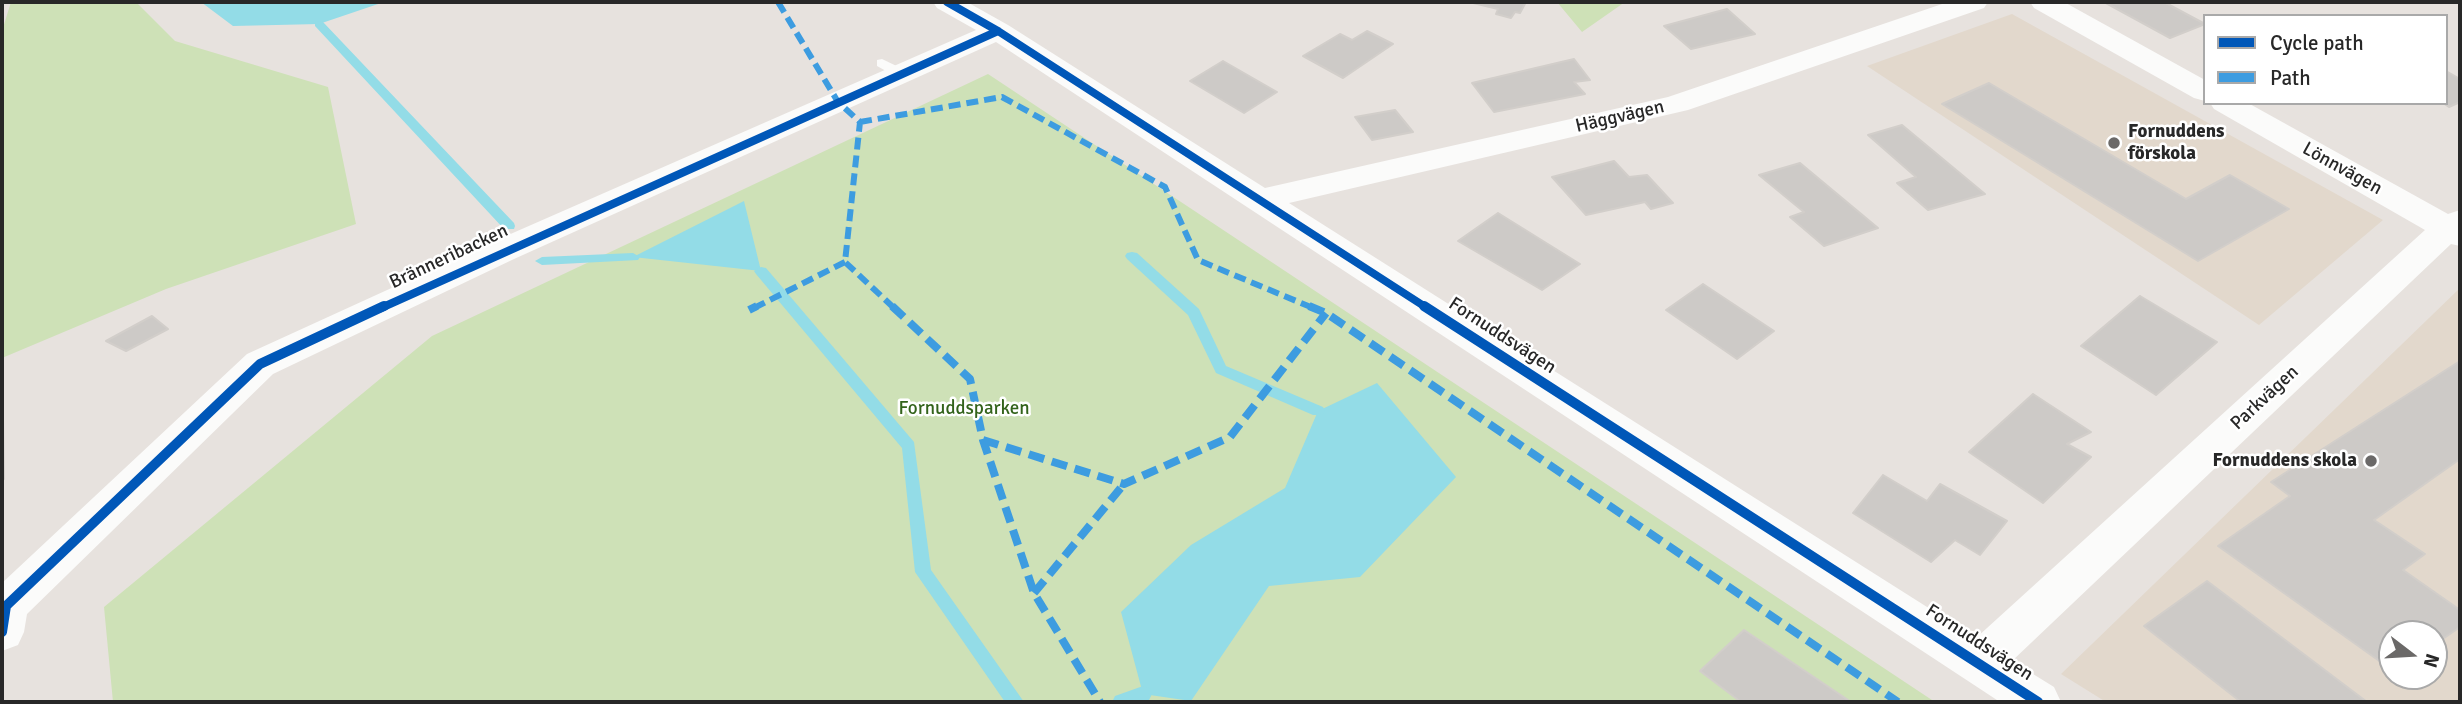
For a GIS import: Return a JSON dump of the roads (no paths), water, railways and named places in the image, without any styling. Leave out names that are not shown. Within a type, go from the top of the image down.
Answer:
[{"type":"street","name":"Fornuddsvägen","points":[[947,2],[998,32],[2038,702]]},
{"type":"street","name":"Häggvägen","points":[[1257,200],[1677,104],[1974,2]]},
{"type":"street","points":[[2044,2],[2203,91]]},
{"type":"street","name":"Bränneribacken","points":[[2,632],[6,606],[260,363],[892,69],[998,32]]},
{"type":"street","name":"Lönnvägen","points":[[2229,105],[2456,228]]},
{"type":"street","name":"Parkvägen","points":[[1979,663],[2456,228]]},
{"type":"water","points":[[201,2],[384,2],[319,24],[233,26]]},
{"type":"water","points":[[744,201],[761,271],[633,257]]},
{"type":"water","points":[[1377,383],[1456,477],[1360,577],[1269,586],[1191,701],[1143,694],[1121,612],[1191,545],[1285,488],[1318,411]]},
{"type":"waterway","points":[[319,24],[509,226]]},
{"type":"waterway","points":[[1132,256],[1194,312],[1221,369],[1318,411]]},
{"type":"waterway","points":[[542,261],[633,257]]},
{"type":"waterway","points":[[761,271],[909,446],[923,572],[1015,702]]},
{"type":"waterway","points":[[1121,702],[1143,694]]},
{"type":"place","name":"Fornuddens förskola","points":[[2114,143]]},
{"type":"place","name":"Fornuddens skola","points":[[2371,461]]},
{"type":"park label","name":"Fornuddsparken","points":[[964,409]]}]
